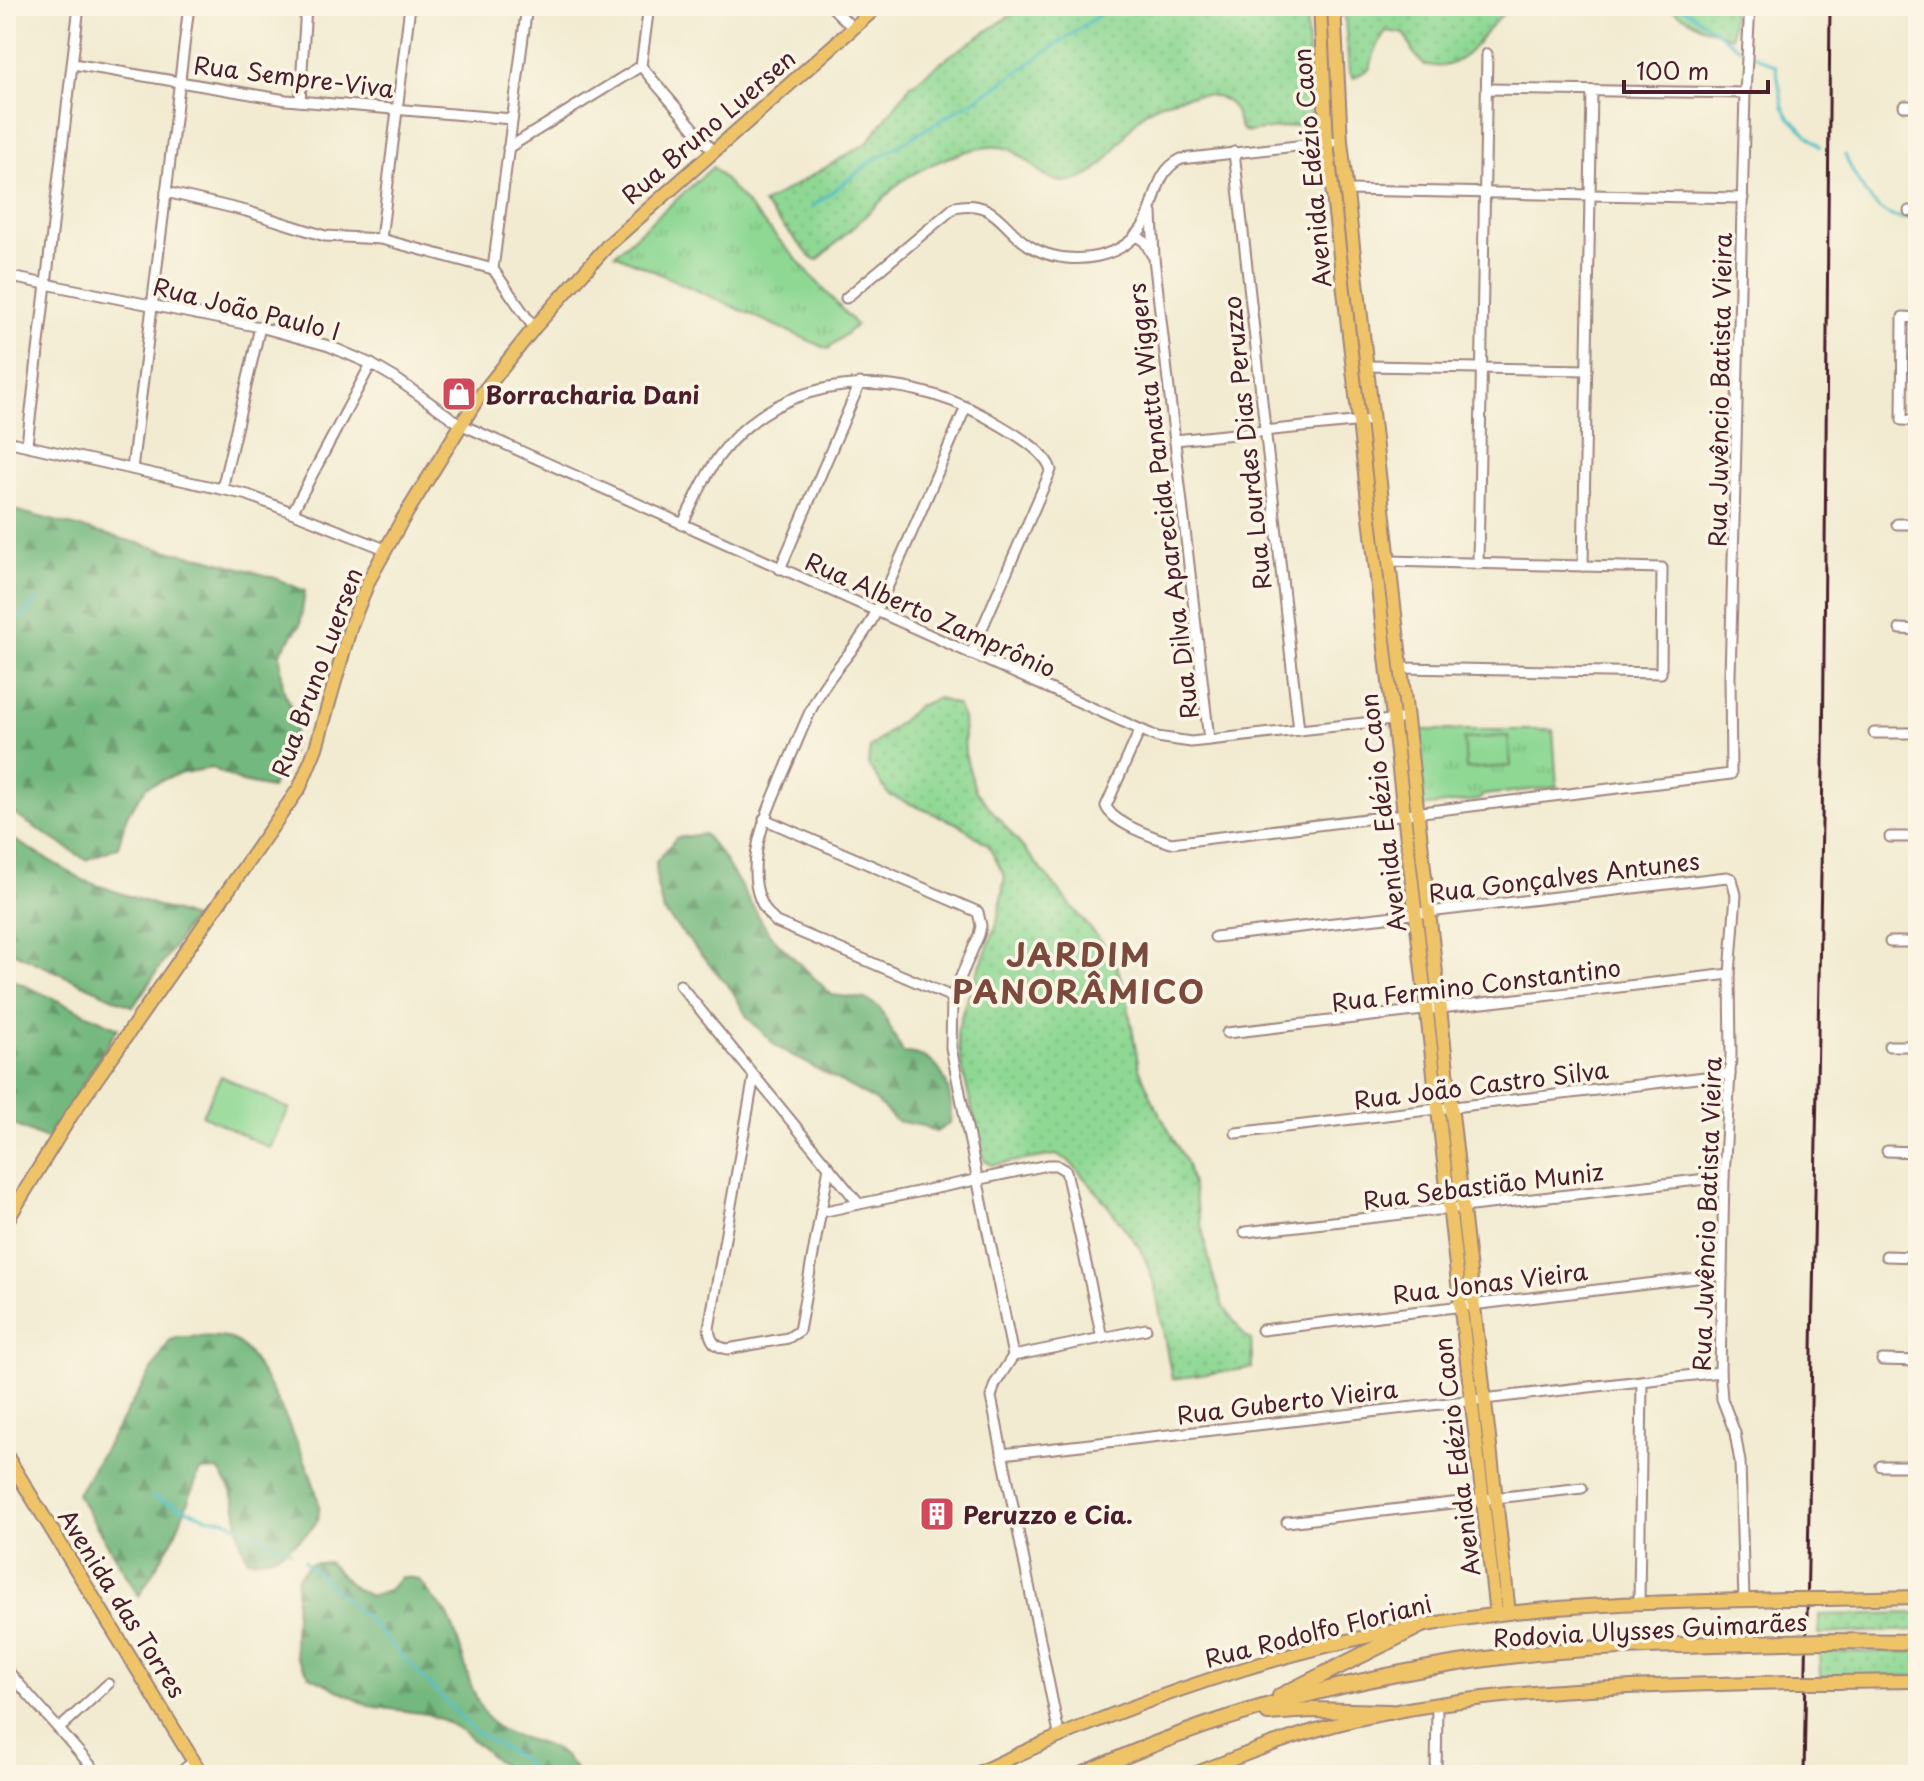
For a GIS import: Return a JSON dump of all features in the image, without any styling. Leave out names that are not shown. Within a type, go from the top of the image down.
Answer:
[{"type":"highway","points":[[1251,1711],[1420,1626]]},
{"type":"highway","name":"Rodovia Ulysses Guimarães","points":[[1082,1775],[1204,1726],[1251,1711],[1370,1681],[1508,1656],[1609,1648],[1918,1640]]},
{"type":"highway","points":[[1204,1726],[1268,1713],[1311,1710],[1390,1712]]},
{"type":"main road","name":"Rua Bruno Luersen","points":[[6,1222],[79,1103],[300,787],[316,748],[351,625],[385,549],[460,424],[534,328],[608,245],[878,6]]},
{"type":"main road","name":"Avenida Edézio Caon","points":[[1320,6],[1327,143],[1389,561],[1401,668],[1400,719]]},
{"type":"main road","name":"Avenida Edézio Caon","points":[[1334,6],[1341,141],[1367,366],[1366,421],[1502,1613]]},
{"type":"main road","name":"Avenida das Torres","points":[[6,1455],[202,1775]]},
{"type":"main road","name":"Rua Rodolfo Floriani","points":[[974,1775],[1059,1734],[1213,1677],[1420,1626],[1502,1613],[1639,1604],[1918,1597]]},
{"type":"main road","points":[[1192,1775],[1210,1771],[1321,1728],[1437,1705],[1658,1685],[1918,1681]]},
{"type":"street","points":[[27,444],[79,6]]},
{"type":"street","points":[[132,469],[189,6]]},
{"type":"street","points":[[300,101],[306,6]]},
{"type":"street","points":[[381,239],[410,6]]},
{"type":"street","points":[[493,269],[527,6]]},
{"type":"street","points":[[649,6],[641,66],[713,151]]},
{"type":"street","points":[[831,6],[853,28]]},
{"type":"street","name":"Rua Juvêncio Batista Vieira","points":[[1411,814],[1731,774],[1730,677],[1745,93],[1750,6]]},
{"type":"street","points":[[1478,564],[1487,54]]},
{"type":"street","name":"Rua Sempre-Viva","points":[[73,64],[300,101],[512,119]]},
{"type":"street","points":[[508,148],[641,66]]},
{"type":"street","points":[[1487,89],[1745,93]]},
{"type":"street","points":[[1583,566],[1592,91]]},
{"type":"street","points":[[1904,106],[1918,106]]},
{"type":"street","points":[[846,298],[946,213],[967,204],[986,208],[1023,243],[1061,258],[1092,257],[1107,253],[1135,235],[1147,220],[1160,178],[1173,163],[1192,156],[1341,141]]},
{"type":"street","name":"Rua Lourdes Dias Peruzzo","points":[[1234,152],[1299,730]]},
{"type":"street","points":[[1347,190],[1743,198]]},
{"type":"street","points":[[166,192],[246,211],[325,236],[381,239],[493,269],[534,328]]},
{"type":"street","name":"Rua Dilva Aparecida Panatta Wiggers","points":[[1152,206],[1154,258],[1209,740]]},
{"type":"street","name":"Rua Dilva Aparecida Panatta Wiggers","points":[[1135,235],[1145,242],[1154,258]]},
{"type":"street","name":"Rua João Paulo I","points":[[6,276],[260,327],[329,346],[371,364],[460,424]]},
{"type":"street","points":[[1918,318],[1903,317],[1902,420],[1918,421]]},
{"type":"street","points":[[222,489],[260,327]]},
{"type":"street","points":[[293,511],[371,364]]},
{"type":"street","points":[[1367,366],[1587,370]]},
{"type":"street","points":[[780,569],[860,383]]},
{"type":"street","points":[[682,525],[719,455],[748,426],[802,394],[831,386],[860,383],[930,392],[966,407],[1025,442],[1044,457],[1051,470],[971,654]]},
{"type":"street","points":[[952,997],[787,928],[769,915],[762,905],[757,883],[757,842],[811,709],[876,612],[966,407]]},
{"type":"street","points":[[1175,440],[1366,421]]},
{"type":"street","name":"Rua Alberto Zamprônio","points":[[460,424],[1168,740],[1209,740],[1400,719]]},
{"type":"street","points":[[6,441],[222,489],[293,511],[385,549]]},
{"type":"street","points":[[1897,524],[1918,524]]},
{"type":"street","points":[[1389,561],[1662,568],[1661,673],[1401,668]]},
{"type":"street","points":[[1900,629],[1918,630]]},
{"type":"street","points":[[1140,730],[1106,806],[1112,817],[1162,840],[1182,843],[1411,814]]},
{"type":"street","points":[[1874,733],[1918,733]]},
{"type":"street","points":[[764,819],[972,908],[981,918],[979,935],[952,997],[951,1048],[1013,1356],[995,1384],[991,1397],[1059,1734]]},
{"type":"street","points":[[1890,837],[1918,837]]},
{"type":"street","name":"Rua Juvêncio Batista Vieira","points":[[1727,877],[1735,886],[1736,895],[1730,974],[1730,1074],[1724,1177],[1720,1372],[1722,1399],[1735,1433],[1740,1462],[1744,1601]]},
{"type":"street","name":"Rua Gonçalves Antunes","points":[[1215,937],[1727,877]]},
{"type":"street","points":[[1890,942],[1918,942]]},
{"type":"street","name":"Rua Fermino Constantino","points":[[1227,1033],[1730,974]]},
{"type":"street","points":[[680,985],[859,1204]]},
{"type":"street","points":[[1889,1046],[1918,1046]]},
{"type":"street","name":"Rua João Castro Silva","points":[[1236,1133],[1730,1074]]},
{"type":"street","points":[[754,1076],[709,1328],[714,1343],[728,1349],[796,1334],[800,1327],[829,1167]]},
{"type":"street","points":[[1887,1151],[1918,1152]]},
{"type":"street","points":[[821,1212],[1056,1165],[1066,1171],[1102,1338]]},
{"type":"street","name":"Rua Sebastião Muniz","points":[[1245,1232],[1724,1177]]},
{"type":"street","points":[[1886,1256],[1918,1257]]},
{"type":"street","name":"Rua Jonas Vieira","points":[[1262,1330],[1722,1275]]},
{"type":"street","points":[[1013,1356],[1146,1329]]},
{"type":"street","points":[[1882,1360],[1918,1361]]},
{"type":"street","name":"Rua Guberto Vieira","points":[[1002,1454],[1720,1372]]},
{"type":"street","points":[[1639,1604],[1642,1381]]},
{"type":"street","points":[[1881,1466],[1918,1466]]},
{"type":"street","points":[[1287,1522],[1582,1488]]},
{"type":"street","points":[[6,1669],[99,1775]]},
{"type":"street","points":[[59,1729],[108,1684]]},
{"type":"street","points":[[1436,1775],[1437,1705]]},
{"type":"street","points":[[177,1775],[194,1761]]},
{"type":"green space","points":[[1025,6],[1306,6],[1311,119],[1307,124],[1248,132],[1242,130],[1233,108],[1224,100],[1206,95],[1176,99],[1158,104],[1143,114],[1095,171],[1074,181],[1064,182],[1047,177],[1011,150],[987,147],[973,150],[944,159],[904,179],[818,260],[813,259],[763,204],[867,143],[911,85]]},
{"type":"green space","points":[[1344,6],[1522,6],[1510,9],[1501,16],[1466,55],[1443,66],[1424,65],[1412,51],[1405,34],[1386,31],[1375,50],[1370,68],[1354,78],[1349,71]]},
{"type":"green space","points":[[1666,6],[1733,6],[1731,37],[1702,27]]},
{"type":"green space","points":[[1338,159],[1365,398],[1362,400],[1335,161]]},
{"type":"green space","points":[[713,167],[856,325],[828,349],[615,254]]},
{"type":"green space","points":[[1367,441],[1370,442],[1397,698],[1395,697]]},
{"type":"green space","points":[[6,508],[172,552],[206,558],[275,578],[305,591],[300,625],[280,653],[283,689],[297,721],[290,753],[271,788],[242,782],[212,768],[178,774],[147,786],[127,815],[118,847],[86,860],[6,809]]},
{"type":"green space","points":[[938,698],[957,705],[963,718],[965,754],[975,790],[1114,957],[1126,994],[1139,1068],[1187,1164],[1212,1272],[1223,1306],[1244,1335],[1251,1339],[1252,1368],[1172,1379],[1155,1286],[1142,1251],[1097,1192],[1068,1160],[1056,1155],[992,1165],[984,1160],[957,1033],[997,923],[1005,877],[988,845],[958,824],[889,795],[868,765],[870,748],[918,706]]},
{"type":"green space","points":[[1413,730],[1553,730],[1557,787],[1483,795],[1479,800],[1421,807]]},
{"type":"green space","points":[[1508,736],[1511,766],[1466,769],[1464,739]]},
{"type":"green space","points":[[704,834],[723,857],[770,935],[832,995],[865,999],[880,1008],[903,1053],[927,1059],[936,1066],[943,1075],[950,1098],[950,1123],[936,1132],[896,1121],[876,1101],[777,1047],[747,1017],[732,990],[664,912],[657,886],[656,862],[676,838]]},
{"type":"green space","points":[[6,835],[85,881],[193,918],[133,1007],[6,949]]},
{"type":"green space","points":[[6,977],[118,1028],[48,1140],[6,1121]]},
{"type":"green space","points":[[221,1076],[289,1109],[270,1148],[202,1115]]},
{"type":"green space","points":[[181,1337],[225,1338],[237,1342],[247,1352],[274,1394],[301,1450],[318,1498],[319,1512],[310,1531],[288,1548],[267,1558],[248,1559],[240,1539],[235,1502],[229,1487],[218,1470],[200,1471],[174,1537],[139,1596],[77,1494],[170,1340]]},
{"type":"green space","points":[[328,1562],[354,1588],[370,1596],[388,1591],[401,1577],[419,1580],[447,1614],[472,1689],[484,1713],[505,1732],[556,1751],[568,1760],[579,1775],[513,1775],[462,1731],[445,1721],[427,1714],[369,1706],[310,1676],[296,1657],[297,1578],[309,1564]]},
{"type":"green space","points":[[1918,1613],[1918,1630],[1819,1634],[1819,1615]]},
{"type":"green space","points":[[1819,1652],[1918,1652],[1918,1676],[1820,1677]]},
{"type":"waterway","points":[[812,207],[871,162],[994,88],[1112,6]]},
{"type":"waterway","points":[[1181,6],[1221,12],[1261,6]]},
{"type":"waterway","points":[[1678,6],[1739,48]]},
{"type":"waterway","points":[[1754,55],[1776,66],[1783,107],[1820,147]]},
{"type":"waterway","points":[[1845,155],[1858,181],[1877,206],[1892,216],[1918,219]]},
{"type":"waterway","points":[[6,618],[24,616],[36,600]]},
{"type":"waterway","points":[[153,1497],[206,1517],[225,1520],[291,1551]]},
{"type":"waterway","points":[[304,1561],[367,1619],[474,1731],[520,1758],[539,1775]]},
{"type":"railway","points":[[1804,1775],[1823,768],[1830,6]]},
{"type":"place","name":"Borracharia Dani","points":[[459,394]]},
{"type":"place","name":"Peruzzo e Cia.","points":[[937,1514]]},
{"type":"district","name":"JARDIM PANORÂMICO","points":[[1079,972]]}]
